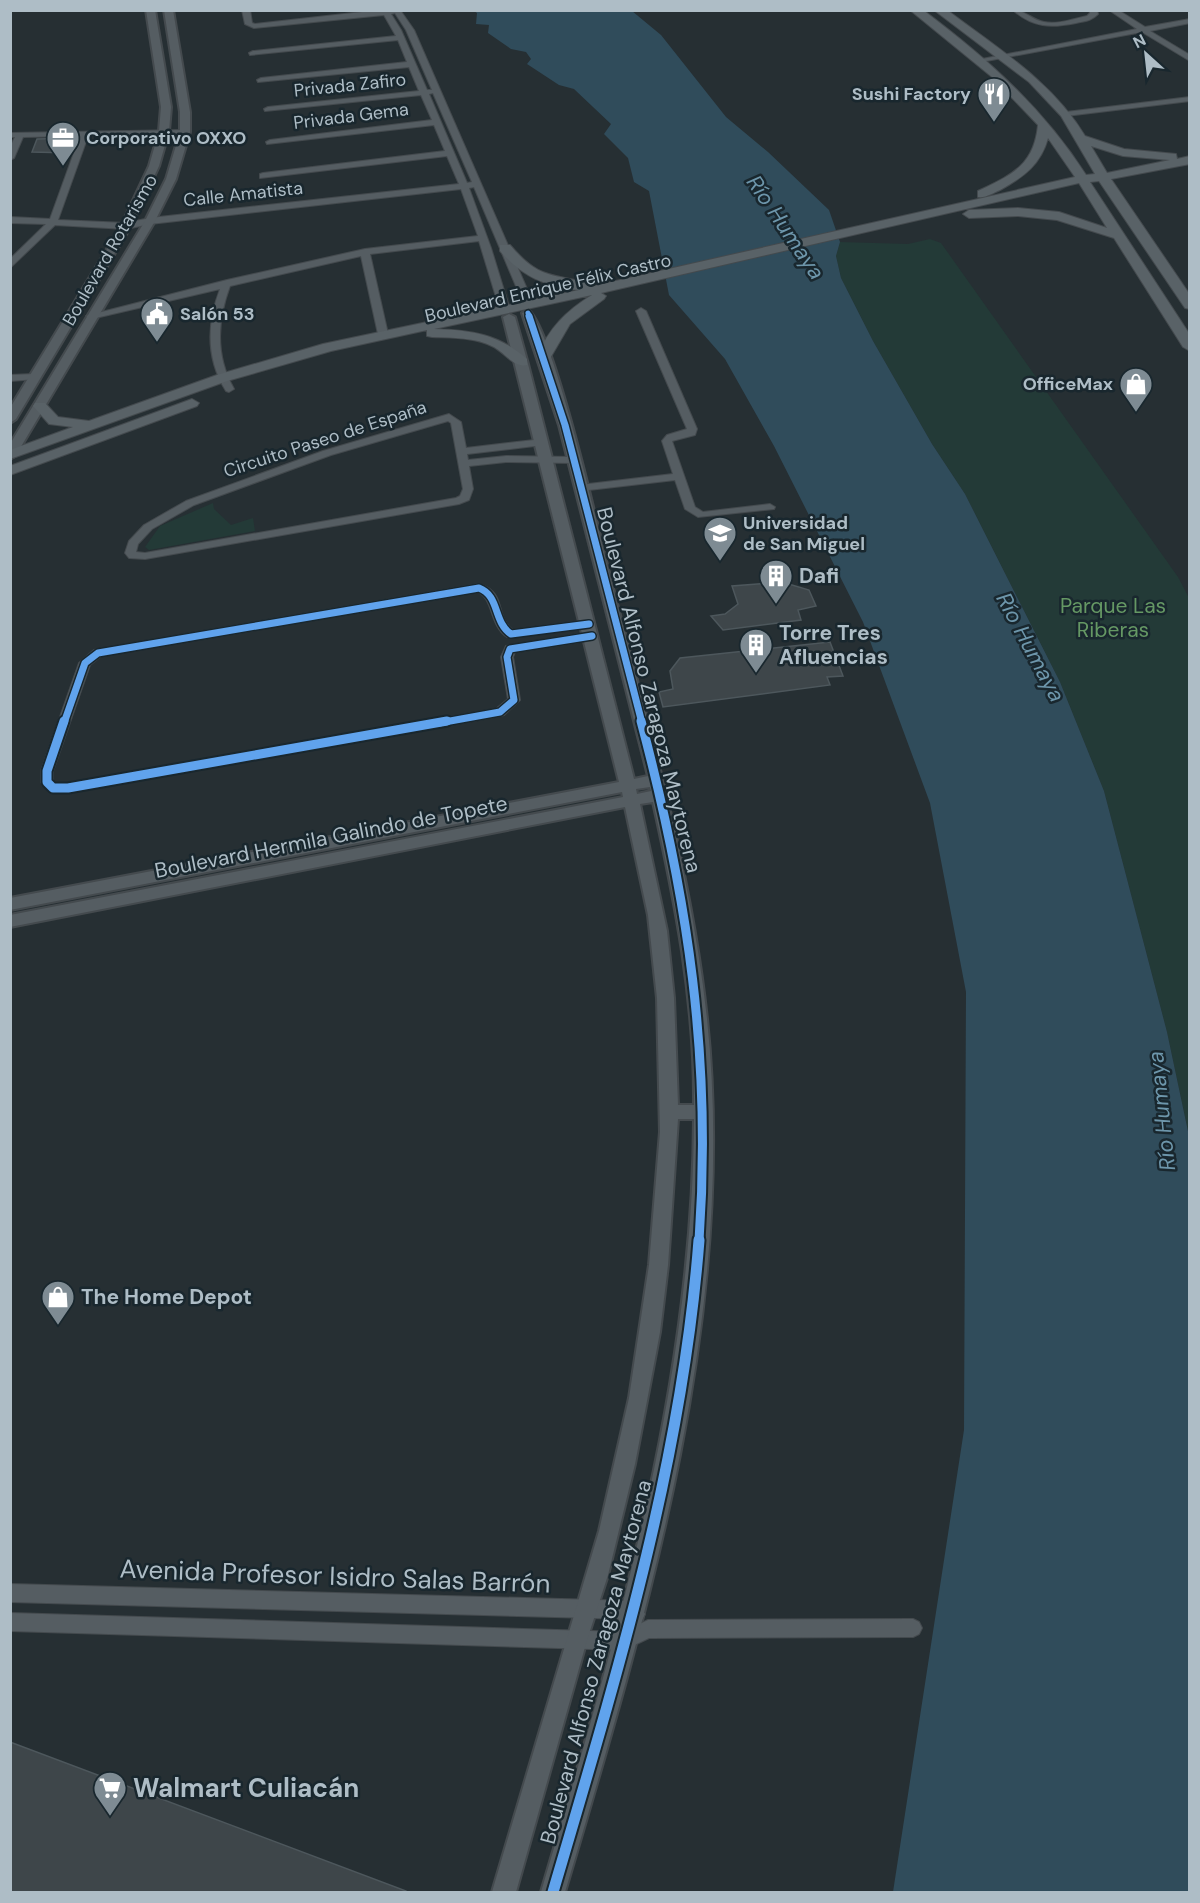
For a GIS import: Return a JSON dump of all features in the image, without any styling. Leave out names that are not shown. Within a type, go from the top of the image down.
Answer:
[{"type":"main road","points":[[915,10],[981,60],[1013,88],[1044,123],[1120,236],[1190,347]]},
{"type":"main road","points":[[945,11],[1033,80],[1066,114],[1108,178],[1118,202],[1190,305]]},
{"type":"main road","points":[[953,211],[1029,166],[1044,142],[1044,123]]},
{"type":"main road","points":[[1082,139],[1123,153],[1190,159]]},
{"type":"main road","name":"Boulevard Enrique Félix Castro","points":[[10,471],[226,384],[328,347],[382,334],[529,309],[1190,159]]},
{"type":"main road","points":[[1118,202],[1132,182],[1152,168]]},
{"type":"main road","points":[[953,211],[1037,213],[1077,221],[1120,236]]},
{"type":"main road","points":[[506,248],[522,269],[542,279],[600,292]]},
{"type":"main road","points":[[544,357],[556,328],[600,292]]},
{"type":"main road","name":"Boulevard Enrique Félix Castro","points":[[11,455],[99,422],[226,384],[507,313]]},
{"type":"main road","points":[[432,333],[469,334],[494,340],[507,346],[522,362]]},
{"type":"main road","points":[[40,406],[46,415],[63,423],[99,422]]},
{"type":"street","name":"Boulevard Rotarismo","points":[[10,419],[126,226],[150,176],[164,131],[166,107],[150,10]]},
{"type":"street","name":"Boulevard Rotarismo","points":[[11,455],[91,316],[150,221],[171,179],[185,132],[183,97],[168,10]]},
{"type":"street","points":[[246,10],[249,24],[254,26],[397,11]]},
{"type":"street","points":[[1016,10],[1036,25],[1047,26],[1089,18],[1094,14],[1093,10]]},
{"type":"street","points":[[1112,10],[1190,59]]},
{"type":"street","name":"Boulevard Alfonso Zaragoza Maytorena","points":[[397,11],[410,30],[506,248],[544,357],[658,787],[692,960],[704,1112],[700,1221],[689,1340],[657,1513],[633,1610],[553,1893]]},
{"type":"street","name":"Boulevard Alfonso Zaragoza Maytorena","points":[[385,12],[411,64],[463,186],[483,238],[522,362],[630,792],[659,931],[669,1050],[670,1112],[666,1202],[652,1327],[615,1508],[588,1609],[576,1640],[504,1893]]},
{"type":"street","points":[[981,60],[1190,21]]},
{"type":"street","points":[[253,53],[399,38]]},
{"type":"street","points":[[261,80],[411,64]]},
{"type":"street","name":"Privada Zafiro","points":[[268,109],[435,91]]},
{"type":"street","points":[[1066,114],[1190,99]]},
{"type":"street","name":"Privada Gema","points":[[270,142],[436,122]]},
{"type":"street","points":[[10,135],[185,132]]},
{"type":"street","points":[[10,265],[52,222],[85,134]]},
{"type":"street","points":[[11,155],[20,135]]},
{"type":"street","points":[[263,176],[448,153]]},
{"type":"street","name":"Calle Amatista","points":[[10,220],[126,226],[150,221],[478,184]]},
{"type":"street","points":[[91,316],[365,252],[483,238]]},
{"type":"street","points":[[365,252],[382,334]]},
{"type":"street","points":[[226,384],[215,314],[227,284]]},
{"type":"street","points":[[641,311],[692,429],[690,433],[671,437],[667,441],[690,509],[697,514],[770,507]]},
{"type":"street","points":[[10,378],[34,376]]},
{"type":"street","name":"Circuito Paseo de España","points":[[449,417],[456,422],[463,458],[468,494],[459,501],[145,556],[130,553],[133,543],[148,527],[190,503],[271,472],[389,433],[449,417]]},
{"type":"street","points":[[504,453],[546,451]]},
{"type":"street","points":[[463,458],[546,451],[573,460]]},
{"type":"street","points":[[580,488],[679,476]]},
{"type":"street","points":[[480,588],[490,593],[498,624],[511,634],[591,630],[510,649],[507,657],[514,700],[500,712],[68,788],[53,788],[47,782],[47,771],[85,663],[98,653],[480,588]]},
{"type":"street","name":"Boulevard Hermila Galindo de Topete","points":[[10,904],[658,787]]},
{"type":"street","name":"Boulevard Hermila Galindo de Topete","points":[[10,921],[630,792]]},
{"type":"street","points":[[670,1112],[704,1112]]},
{"type":"street","name":"Avenida Profesor Isidro Salas Barrón","points":[[10,1593],[633,1610]]},
{"type":"street","points":[[633,1610],[648,1629]]},
{"type":"street","points":[[10,1622],[624,1641],[648,1629],[913,1628]]},
{"type":"green space","name":"Parque Las Riberas","points":[[930,239],[941,243],[1178,577],[1189,598],[1189,1136],[1167,1032],[1104,791],[1060,682],[965,494],[932,444],[873,341],[841,278],[836,256],[840,242],[908,244]]},
{"type":"green space","points":[[213,503],[214,509],[231,525],[253,518],[255,531],[149,550],[145,547],[160,526]]},
{"type":"water","name":"Río Humaya","points":[[474,11],[632,11],[661,35],[726,117],[768,152],[829,210],[840,242],[836,256],[841,278],[873,341],[932,444],[965,494],[1060,682],[1104,791],[1167,1032],[1189,1136],[1189,1892],[893,1892],[964,1430],[966,992],[930,803],[863,622],[774,446],[725,359],[669,295],[649,191],[634,182],[628,158],[604,134],[611,124],[574,89],[559,85],[527,64],[531,59],[526,52],[511,49],[488,33],[489,25],[476,24],[477,13]]},
{"type":"building","points":[[77,138],[71,153],[32,152],[37,139]]},
{"type":"building","name":"Dafi","points":[[782,582],[809,590],[816,606],[798,610],[801,620],[723,630],[711,616],[725,614],[738,604],[732,586]]},
{"type":"building","name":"Torre Tres Afluencias","points":[[830,642],[843,676],[827,677],[830,685],[663,707],[659,692],[673,689],[670,671],[680,658]]},
{"type":"building","name":"Walmart Culiacán","points":[[10,1742],[406,1891],[406,1893],[10,1893]]},
{"type":"cycle path","points":[[528,313],[554,387],[576,464],[658,789],[683,905],[692,963],[703,1080],[703,1184],[695,1287],[681,1390],[661,1492],[637,1593],[553,1892]]},
{"type":"cycle path","points":[[589,624],[511,634],[500,624],[491,596],[479,588],[98,653],[85,663],[47,771],[47,782],[53,788],[68,788],[500,712],[514,700],[507,657],[510,649],[592,636]]},
{"type":"place","name":"Sushi Factory","points":[[994,123]]},
{"type":"place","name":"Corporativo OXXO","points":[[63,167]]},
{"type":"place","name":"Salón 53","points":[[157,343]]},
{"type":"place","name":"OfficeMax","points":[[1136,413]]},
{"type":"place","name":"Universidad de San Miguel","points":[[720,562]]},
{"type":"place","name":"Dafi","points":[[776,605]]},
{"type":"place","name":"Torre Tres Afluencias","points":[[756,674]]},
{"type":"place","name":"The Home Depot","points":[[58,1326]]},
{"type":"place","name":"Walmart Culiacán","points":[[110,1817]]}]
